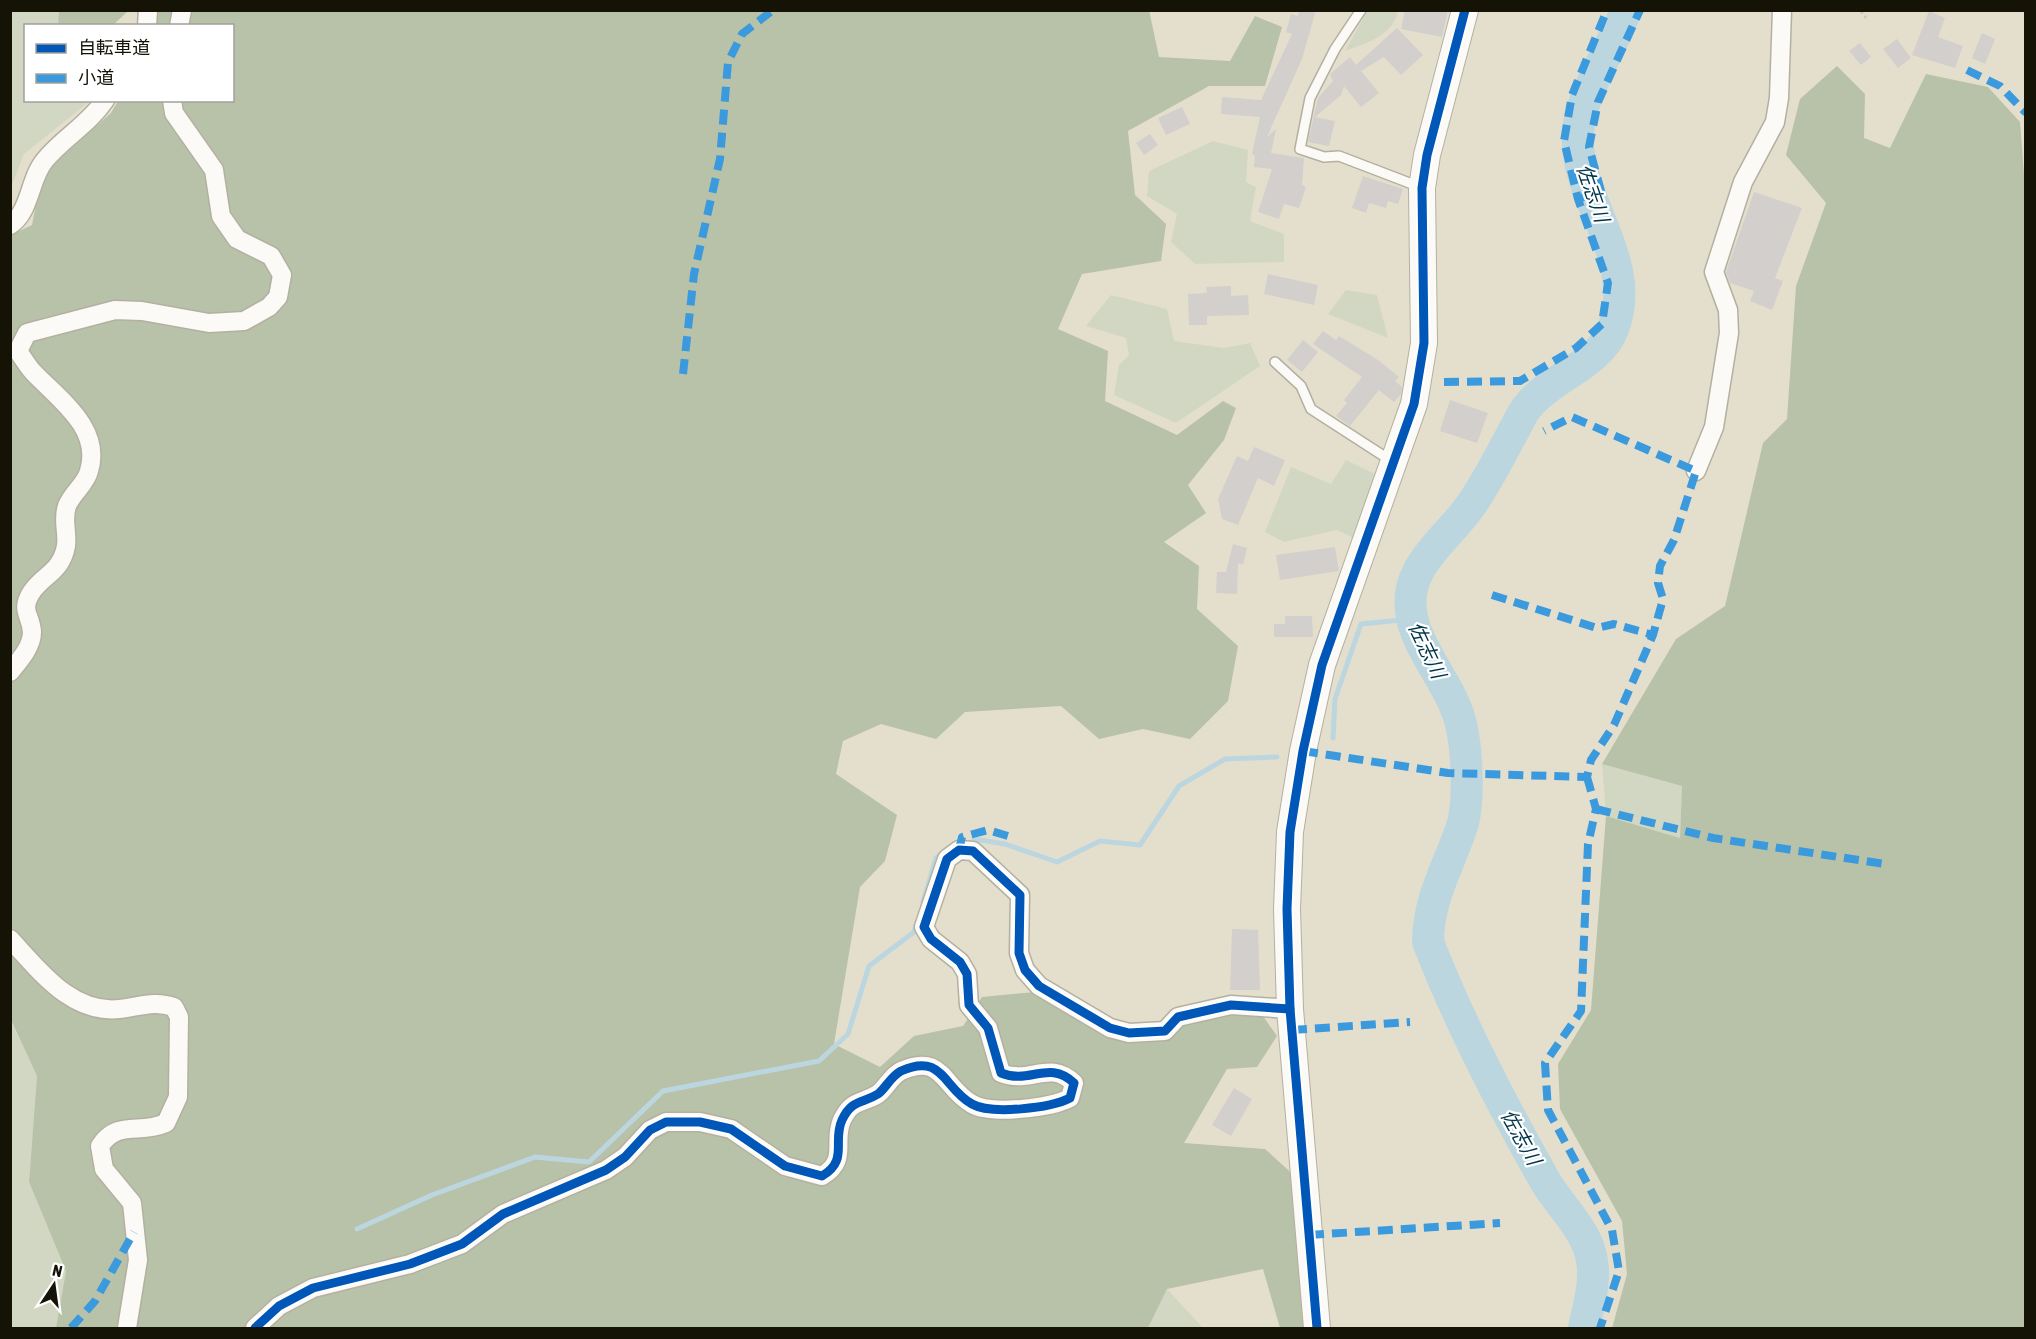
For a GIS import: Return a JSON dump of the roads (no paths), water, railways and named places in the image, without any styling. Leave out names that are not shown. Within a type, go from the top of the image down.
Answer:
[{"type":"street","points":[[1317,1329],[1290,1008],[1287,909],[1290,831],[1303,751],[1322,665],[1414,404],[1424,343],[1422,188],[1426,155],[1465,10]]},
{"type":"street","points":[[1696,471],[1714,427],[1729,333],[1728,310],[1714,272],[1743,182],[1775,122],[1779,98],[1782,10]]},
{"type":"street","points":[[10,225],[25,209],[32,181],[45,160],[98,111],[104,102]]},
{"type":"street","points":[[10,672],[27,649],[32,632],[25,610],[32,592],[57,570],[66,546],[64,516],[68,502],[89,475],[92,462],[90,442],[67,403],[28,365],[18,351],[21,341],[27,333],[115,310],[142,311],[209,323],[244,321],[269,307],[278,297],[282,274],[271,256],[237,239],[221,216],[214,170],[174,113],[172,102]]},
{"type":"street","points":[[255,1329],[279,1306],[313,1288],[410,1264],[462,1244],[503,1214],[606,1170],[625,1157],[650,1130],[666,1122],[700,1122],[731,1129],[785,1166],[822,1176],[833,1170],[838,1158],[841,1122],[850,1105],[878,1094],[898,1072],[916,1065],[936,1068],[970,1104],[984,1110],[1056,1105],[1070,1098],[1074,1083],[1065,1074],[1048,1072],[1014,1078],[1001,1073],[988,1028],[969,1005],[967,974],[960,962],[932,939],[924,927],[947,859],[959,850],[973,851],[1020,895],[1019,953],[1025,970],[1039,986],[1110,1028],[1129,1033],[1165,1031],[1178,1017],[1231,1005],[1290,1008]]},
{"type":"street","points":[[10,939],[54,987],[84,1004],[117,1009],[159,1002],[174,1007],[179,1017],[178,1097],[166,1123],[151,1130],[119,1129],[107,1135],[100,1146],[104,1169],[132,1203],[138,1260],[127,1329]]},
{"type":"lane","points":[[1361,10],[1335,50],[1310,98],[1299,149],[1324,157],[1339,156],[1422,188]]},
{"type":"lane","points":[[1275,362],[1301,386],[1311,409],[1395,463]]},
{"type":"waterway","name":"佐志川","points":[[1584,1328],[1593,1278],[1592,1261],[1585,1239],[1544,1179],[1497,1092],[1467,1033],[1428,942],[1436,896],[1463,823],[1467,789],[1466,763],[1464,739],[1456,709],[1416,632],[1411,612],[1411,591],[1424,561],[1477,496],[1527,408],[1550,386],[1598,352],[1613,329],[1619,303],[1618,278],[1612,253],[1585,181],[1579,157],[1578,132],[1580,117],[1591,86],[1626,10]]},
{"type":"waterway","points":[[1333,738],[1335,699],[1361,624],[1401,620],[1411,615]]},
{"type":"waterway","points":[[974,839],[1005,844],[1057,862],[1100,841],[1140,845],[1179,786],[1225,759],[1277,757]]},
{"type":"waterway","points":[[923,902],[936,858],[943,853]]},
{"type":"waterway","points":[[357,1229],[432,1195],[535,1157],[589,1162],[663,1091],[819,1061],[848,1034],[869,966],[914,932],[917,922]]}]
